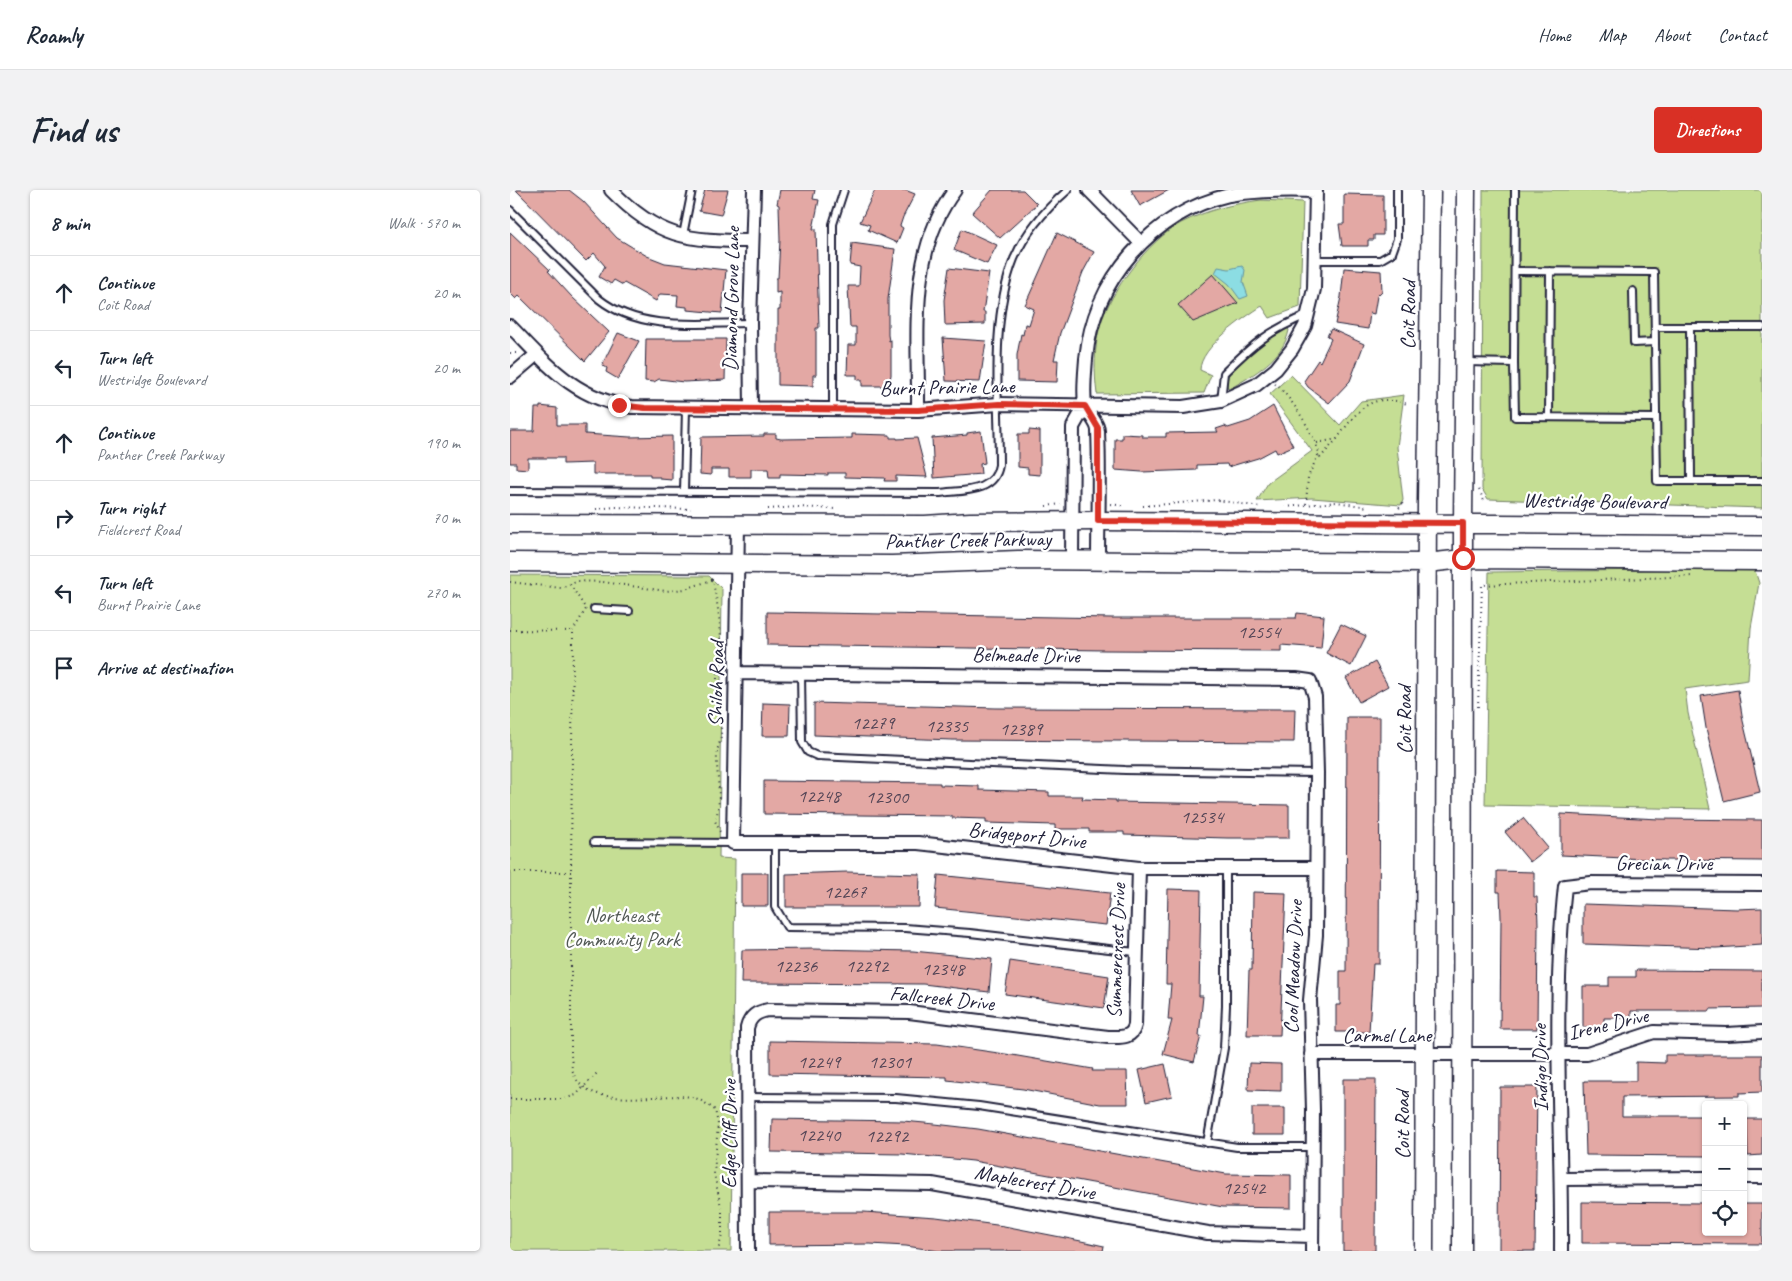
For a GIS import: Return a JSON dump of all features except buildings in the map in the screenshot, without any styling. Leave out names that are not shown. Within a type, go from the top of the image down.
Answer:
[{"type":"main road","name":"Coit Road","points":[[1424,1251],[1427,522],[1431,190]]},
{"type":"main road","points":[[1462,1251],[1463,523],[1466,190]]},
{"type":"main road","name":"Panther Creek Parkway","points":[[510,524],[925,525],[970,522],[1071,521],[1427,522]]},
{"type":"main road","name":"Westridge Boulevard","points":[[1427,522],[1762,526]]},
{"type":"main road","points":[[1428,563],[1463,558],[1762,561]]},
{"type":"main road","name":"Panther Creek Parkway","points":[[510,562],[899,565],[999,561],[1428,563]]},
{"type":"street","points":[[611,190],[640,217],[660,229],[682,237],[704,241],[752,242]]},
{"type":"street","name":"Diamond Grove Lane","points":[[751,409],[750,323],[754,190]]},
{"type":"street","points":[[918,410],[919,298],[922,267],[936,222],[955,190]]},
{"type":"street","points":[[1088,190],[1141,243]]},
{"type":"street","points":[[1072,561],[1072,427],[1085,406],[1086,359],[1095,316],[1114,277],[1141,243],[1175,217],[1214,199],[1257,191],[1316,191]]},
{"type":"street","name":"Burnt Prairie Lane","points":[[510,326],[571,385],[606,402],[632,407],[918,410],[999,404],[1183,406],[1221,401],[1245,391],[1266,377],[1292,349],[1309,314],[1314,289],[1316,191]]},
{"type":"street","points":[[510,377],[537,354]]},
{"type":"street","points":[[1085,406],[1098,428],[1098,561]]},
{"type":"street","name":"Shiloh Road","points":[[733,843],[738,525]]},
{"type":"street","name":"Belmeade Drive","points":[[737,673],[1287,678],[1306,679],[1313,685]]},
{"type":"street","name":"Cool Meadow Drive","points":[[1312,1251],[1314,1147],[1310,1000],[1316,935],[1317,773],[1316,697],[1313,685]]},
{"type":"street","name":"Bridgeport Drive","points":[[733,843],[918,843],[1139,868],[1316,868]]},
{"type":"street","name":"Summercrest Drive","points":[[1131,1034],[1136,1025],[1139,868]]},
{"type":"street","name":"Grecian Drive","points":[[1565,886],[1591,883],[1762,884]]},
{"type":"street","name":"Indigo Drive","points":[[1561,1251],[1562,1179],[1558,1055],[1562,918],[1565,886]]},
{"type":"street","name":"Fallcreek Drive","points":[[751,1018],[757,1013],[768,1010],[909,1012],[1108,1037],[1121,1037],[1131,1034]]},
{"type":"street","name":"Edge Cliff Drive","points":[[748,1251],[750,1181],[747,1028],[751,1018]]},
{"type":"street","name":"Irene Drive","points":[[1463,1055],[1587,1054],[1654,1032],[1727,1034],[1762,1032]]},
{"type":"street","name":"Carmel Lane","points":[[1311,1054],[1463,1055]]},
{"type":"street","points":[[1747,1178],[1762,1177]]},
{"type":"street","points":[[1562,1179],[1702,1178]]},
{"type":"street","name":"Maplecrest Drive","points":[[750,1181],[932,1184],[1208,1233],[1312,1236]]},
{"type":"lane","points":[[682,237],[692,190]]},
{"type":"lane","points":[[833,409],[833,224],[844,190]]},
{"type":"lane","points":[[510,491],[940,493],[978,489],[994,480],[998,472],[1000,320],[1005,291],[1015,258],[1033,228],[1068,190]]},
{"type":"lane","points":[[1315,260],[1380,260],[1392,253],[1397,239],[1397,190]]},
{"type":"lane","points":[[1515,190],[1515,417],[1656,418]]},
{"type":"lane","points":[[510,210],[599,299],[614,310],[636,319],[652,322],[750,323]]},
{"type":"lane","points":[[1515,271],[1654,272],[1657,481],[1762,481]]},
{"type":"lane","points":[[1549,417],[1550,271]]},
{"type":"lane","points":[[1633,291],[1634,342],[1655,342]]},
{"type":"lane","points":[[1221,401],[1224,373],[1256,341],[1284,324],[1309,314]]},
{"type":"lane","points":[[1655,327],[1762,327]]},
{"type":"lane","points":[[1690,327],[1691,481]]},
{"type":"lane","points":[[1464,362],[1514,363]]},
{"type":"lane","points":[[684,492],[686,408]]},
{"type":"lane","points":[[594,609],[629,611]]},
{"type":"lane","points":[[801,673],[802,742],[808,752],[817,756],[1126,770],[1317,773]]},
{"type":"lane","points":[[594,842],[733,843]]},
{"type":"lane","points":[[775,843],[775,907],[788,928],[905,928],[970,933],[1136,952]]},
{"type":"lane","points":[[1207,1143],[1224,1048],[1226,1006],[1226,868]]},
{"type":"lane","points":[[749,1097],[896,1098],[979,1106],[1237,1147],[1314,1147]]},
{"type":"path","points":[[1266,377],[1278,386],[1298,410],[1317,443],[1320,453],[1308,477],[1306,504]]},
{"type":"path","points":[[1318,459],[1337,439],[1354,415],[1375,401],[1390,398],[1407,404]]},
{"type":"path","points":[[1317,443],[1337,439]]},
{"type":"path","points":[[1478,712],[1482,585],[1702,576]]},
{"type":"path","points":[[510,582],[561,588],[578,582],[603,582],[666,591],[685,589],[712,580],[716,594],[721,644],[717,685],[721,717],[721,738],[717,750],[720,798],[719,808],[714,821],[720,833],[733,843]]},
{"type":"path","points":[[570,584],[586,609],[573,630],[571,872],[571,1056],[573,1073],[585,1086],[600,1095],[618,1098],[692,1097],[714,1110],[718,1124],[714,1174],[722,1211],[722,1234],[718,1251]]},
{"type":"path","points":[[510,630],[573,630]]},
{"type":"path","points":[[510,872],[571,872]]},
{"type":"path","points":[[510,1099],[564,1099],[576,1095],[599,1071]]},
{"type":"green space","points":[[1483,190],[1762,190],[1762,508],[1488,499],[1482,489]]},
{"type":"green space","points":[[1261,200],[1303,202],[1300,307],[1270,318],[1262,306],[1225,333],[1207,352],[1202,361],[1200,370],[1211,375],[1204,393],[1097,394],[1095,360],[1100,326],[1112,298],[1132,268],[1156,241],[1181,223],[1200,214],[1220,208]]},
{"type":"green space","points":[[1286,327],[1289,330],[1286,340],[1274,357],[1249,377],[1231,388],[1227,387],[1228,377],[1239,359],[1258,344]]},
{"type":"green space","points":[[1291,375],[1340,425],[1361,401],[1404,395],[1397,447],[1403,500],[1401,505],[1312,498],[1257,501],[1268,483],[1312,451],[1270,394]]},
{"type":"green space","points":[[1748,569],[1755,571],[1759,583],[1751,628],[1748,680],[1685,689],[1688,713],[1710,809],[1485,805],[1489,572]]},
{"type":"green space","name":"Northeast Community Park","points":[[510,575],[709,576],[722,589],[719,858],[735,859],[731,1251],[510,1251]]},
{"type":"water","points":[[1242,266],[1245,270],[1243,282],[1248,296],[1240,299],[1229,284],[1215,273],[1218,267],[1229,269]]},
{"type":"route","points":[[619,405],[645,408],[918,410],[999,404],[1085,406],[1098,428],[1098,521],[1463,523],[1463,558]]}]
